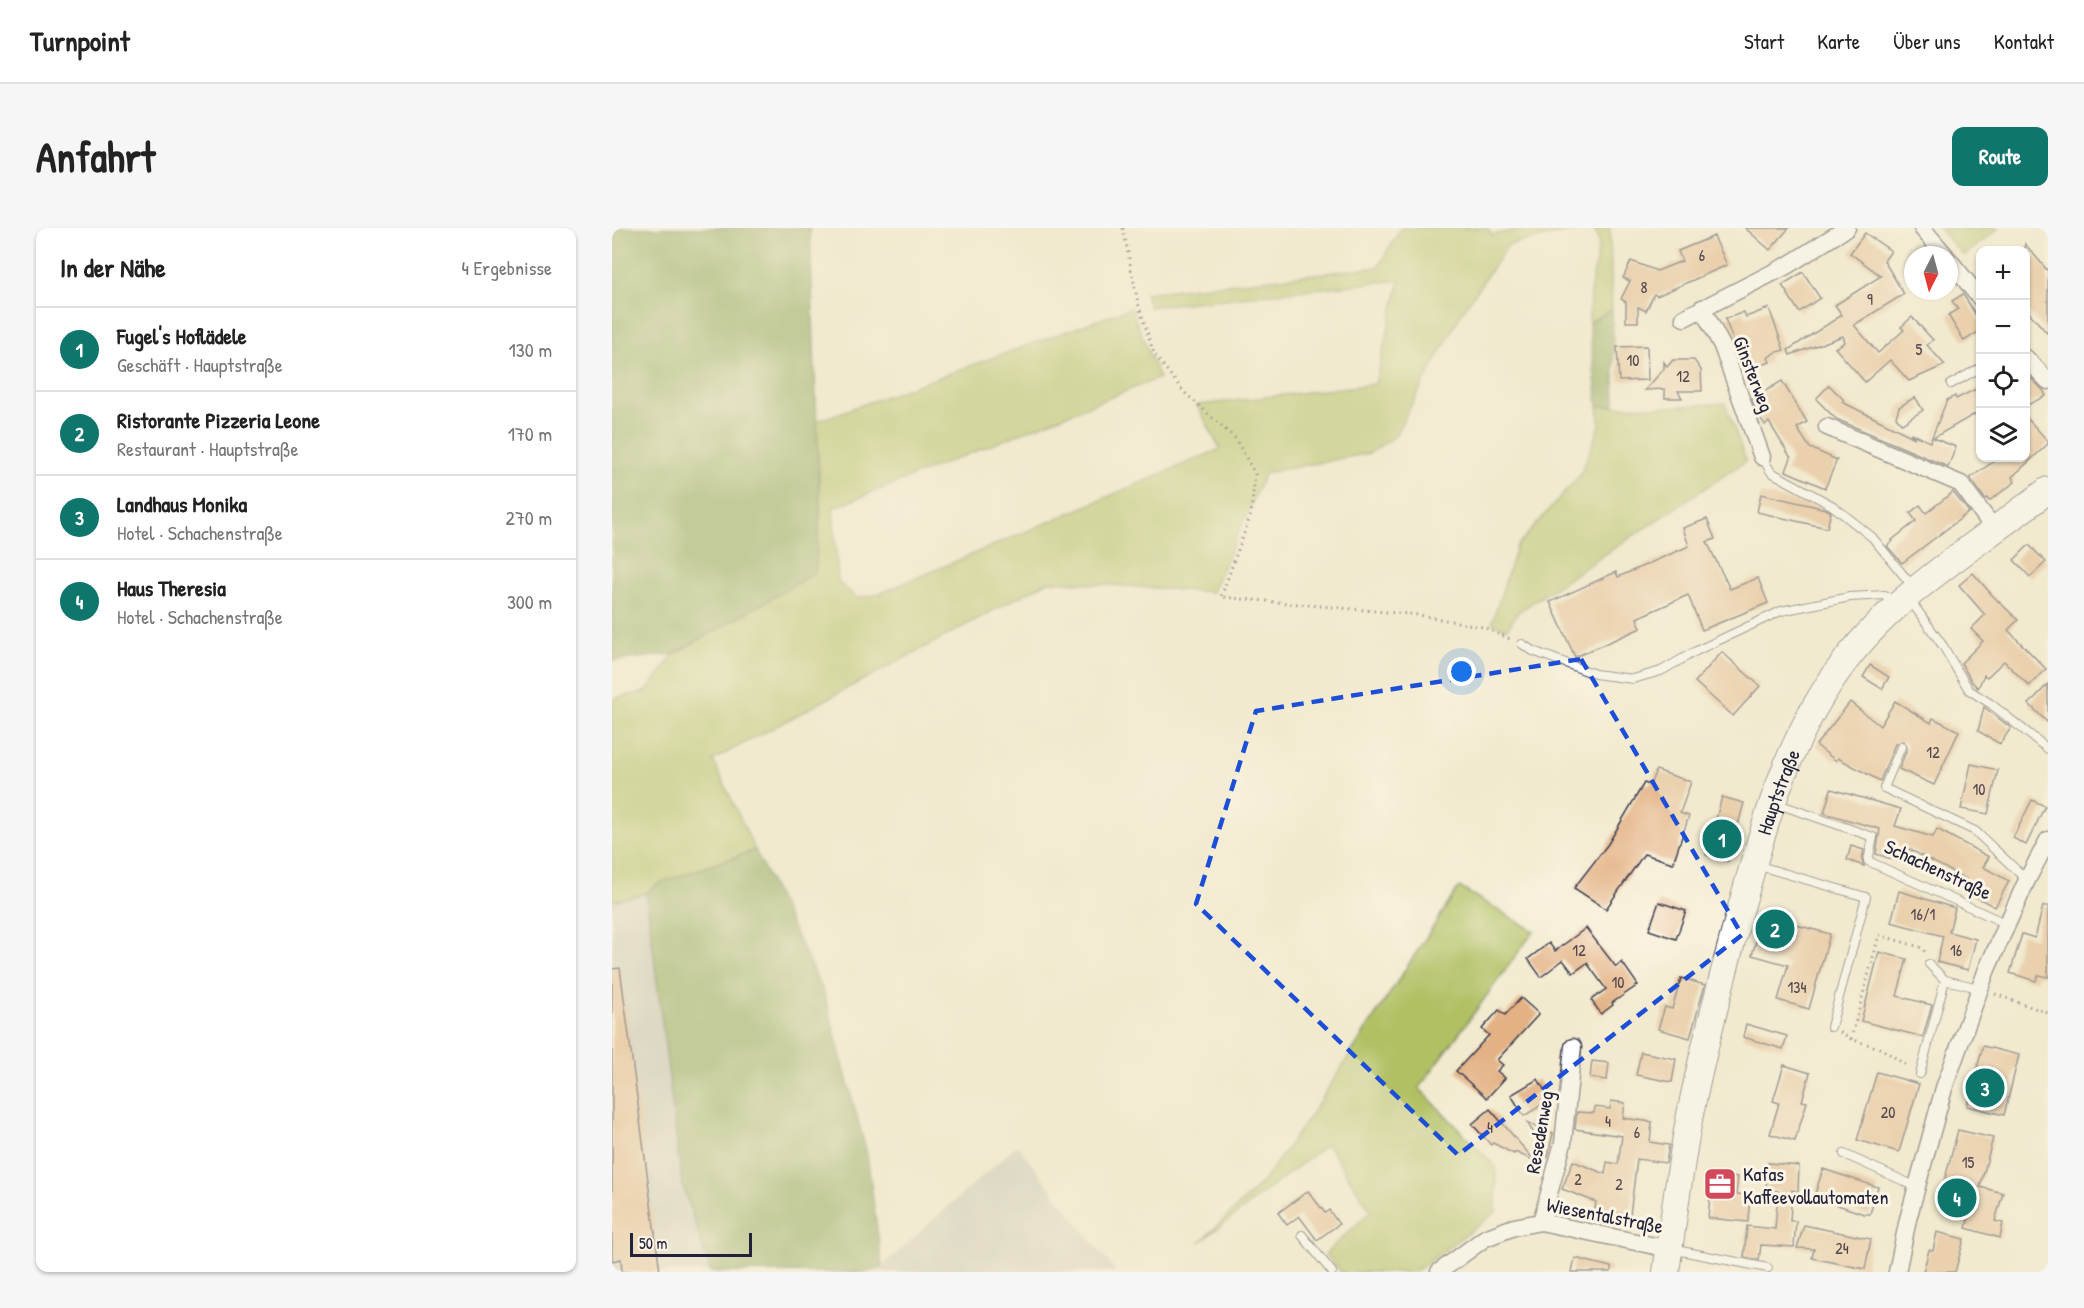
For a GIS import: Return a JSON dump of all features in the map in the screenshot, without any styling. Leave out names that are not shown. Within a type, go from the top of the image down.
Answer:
[{"type":"main road","name":"Hauptstraße","points":[[1667,1261],[1691,1110],[1720,985],[1752,864],[1801,732],[1817,702],[1846,659],[1875,627],[1953,560],[2048,490]]},
{"type":"street","points":[[1684,318],[1788,265],[1847,228]]},
{"type":"street","points":[[1922,228],[1937,246]]},
{"type":"street","points":[[1958,271],[1976,293]]},
{"type":"street","name":"Ginsterweg","points":[[1702,308],[1722,346],[1762,457]]},
{"type":"street","points":[[2030,363],[2048,381]]},
{"type":"street","points":[[1827,427],[1961,484],[1995,530]]},
{"type":"street","name":"Schachenstraße","points":[[1897,1272],[1906,1228],[1944,1088],[1979,988],[2027,880],[2048,840]]},
{"type":"street","name":"Resedenweg","points":[[1541,1222],[1563,1143],[1573,1047]]},
{"type":"street","name":"Wiesentalstraße","points":[[1439,1272],[1485,1238],[1514,1227],[1541,1222],[1667,1261]]},
{"type":"lane","points":[[1951,384],[1976,370]]},
{"type":"lane","points":[[1762,457],[1771,472],[1833,506],[1872,537],[1908,598],[1943,646],[1969,690],[1991,704],[2048,749]]},
{"type":"lane","points":[[1522,644],[1533,651],[1595,674],[1633,679],[1661,671],[1696,651],[1781,611],[1850,597],[1885,595],[1908,598]]},
{"type":"lane","name":"Schachenstraße","points":[[1901,747],[1884,788],[1976,831],[2027,880]]},
{"type":"lane","name":"Schachenstraße","points":[[1774,802],[1873,837],[1868,861],[2007,924]]},
{"type":"lane","points":[[1752,864],[1866,897],[1831,1027]]},
{"type":"lane","points":[[1929,964],[1945,980],[1979,988]]},
{"type":"lane","points":[[1920,1074],[1945,980]]},
{"type":"lane","points":[[1844,1154],[1917,1187]]},
{"type":"lane","points":[[1302,1235],[1332,1272]]},
{"type":"lane","points":[[1667,1261],[1768,1268]]},
{"type":"path","points":[[1123,228],[1138,303],[1154,354],[1184,392],[1236,439],[1255,474],[1251,514],[1221,597],[1419,615],[1484,627],[1522,644]]},
{"type":"path","points":[[1851,1039],[1879,935],[1923,948],[1929,964]]},
{"type":"path","points":[[1979,988],[2048,1013]]},
{"type":"path","points":[[1831,1027],[1851,1039],[1882,1049],[1920,1074]]},
{"type":"highlighted area","points":[[1581,659],[1742,935],[1458,1155],[1196,904],[1256,711]]},
{"type":"shaded area","points":[[646,893],[682,1184],[711,1272],[612,1272],[612,901]]},
{"type":"shaded area","points":[[1017,1145],[1116,1272],[869,1272],[882,1266]]},
{"type":"green space","points":[[612,228],[810,228],[820,513],[815,573],[674,654],[612,661]]},
{"type":"green space","points":[[1401,228],[1487,228],[1492,235],[1525,228],[1584,228],[1508,245],[1463,311],[1394,437],[1370,453],[1265,473],[1212,592],[1049,581],[713,760],[755,850],[660,883],[646,893],[612,901],[612,699],[647,691],[674,654],[815,573],[820,513],[817,421],[1131,308],[1159,378],[833,508],[838,582],[857,598],[879,594],[1220,449],[1197,405],[1375,384],[1400,280],[1149,307],[1145,293],[1378,267]]},
{"type":"green space","points":[[1594,228],[1610,228],[1612,309],[1589,323],[1590,293],[1599,243]]},
{"type":"green space","points":[[1938,228],[1999,228],[1964,256],[1958,250],[1958,246],[1955,246]]},
{"type":"green space","points":[[1612,309],[1615,406],[1598,406],[1589,323]]},
{"type":"green space","points":[[1725,403],[1746,461],[1518,612],[1507,629],[1492,623],[1516,547],[1580,475],[1600,425],[1598,406],[1668,407]]},
{"type":"green space","points":[[755,850],[824,993],[867,1154],[882,1266],[869,1272],[711,1272],[682,1184],[646,893],[660,883]]},
{"type":"green space","points":[[1459,887],[1534,931],[1419,1088],[1496,1167],[1496,1212],[1415,1272],[1341,1272],[1325,1254],[1371,1211],[1327,1144],[1199,1243],[1262,1183],[1310,1116]]},
{"type":"building","points":[[1745,228],[1789,228],[1770,250]]},
{"type":"building","points":[[1865,233],[1891,251],[1884,261],[1904,294],[1854,325],[1878,353],[1904,330],[1901,327],[1912,317],[1933,340],[1927,345],[1945,365],[1909,381],[1890,360],[1865,382],[1835,348],[1845,342],[1843,336],[1790,355],[1788,350],[1842,315],[1835,305],[1881,276],[1850,253]]},
{"type":"building","points":[[1714,236],[1727,265],[1657,296],[1654,294],[1646,311],[1638,307],[1638,322],[1626,322],[1626,302],[1621,299],[1630,281],[1623,278],[1631,261],[1657,271],[1682,261],[1678,251]]},
{"type":"building","points":[[2030,250],[2048,271],[2048,334],[2030,314]]},
{"type":"building","points":[[1803,272],[1820,298],[1799,312],[1782,285]]},
{"type":"building","points":[[1963,294],[1976,315],[1976,334],[1964,341],[1948,315],[1958,309],[1952,301],[1958,300],[1958,297]]},
{"type":"building","points":[[1769,308],[1784,350],[1768,358],[1770,362],[1745,371],[1725,319],[1744,312],[1746,317]]},
{"type":"building","points":[[1647,346],[1648,380],[1619,381],[1617,347]]},
{"type":"building","points":[[1673,360],[1694,360],[1701,370],[1702,391],[1678,391],[1682,398],[1665,398],[1665,389],[1645,390],[1664,369],[1664,362],[1667,367]]},
{"type":"building","points":[[2032,379],[2043,390],[2046,396],[2030,404],[2030,380]]},
{"type":"building","points":[[1782,381],[1807,422],[1797,428],[1810,448],[1837,460],[1825,488],[1786,471],[1791,458],[1769,422],[1765,425],[1757,413],[1752,399]]},
{"type":"building","points":[[1829,385],[1844,400],[1842,402],[1915,438],[1910,433],[1930,442],[1947,400],[1955,396],[1956,399],[1976,389],[1976,413],[1933,438],[1956,447],[1948,467],[1836,419],[1816,399]]},
{"type":"building","points":[[1915,397],[1923,410],[1902,424],[1896,417],[1899,407]]},
{"type":"building","points":[[2030,421],[2048,441],[2048,444],[2030,460]]},
{"type":"building","points":[[1993,462],[2028,462],[2012,477],[2015,482],[1989,501],[1985,499],[1970,478]]},
{"type":"building","points":[[1953,492],[1969,512],[1902,563],[1887,546],[1916,521],[1910,513],[1920,505],[1926,513]]},
{"type":"building","points":[[1761,494],[1826,509],[1831,512],[1827,528],[1757,512]]},
{"type":"building","points":[[1707,519],[1715,539],[1707,542],[1730,589],[1758,578],[1768,603],[1702,630],[1688,595],[1637,618],[1641,628],[1575,657],[1550,602],[1616,572],[1618,577],[1689,546],[1683,528]]},
{"type":"building","points":[[2029,545],[2046,562],[2030,577],[2014,560]]},
{"type":"building","points":[[1973,573],[2018,620],[2008,630],[2046,669],[2029,686],[2004,661],[1987,677],[1984,675],[1978,688],[1961,663],[1983,641],[1971,629],[1985,615],[1959,585]]},
{"type":"building","points":[[1722,652],[1760,686],[1733,716],[1695,682]]},
{"type":"building","points":[[1870,665],[1889,677],[1882,689],[1863,677]]},
{"type":"building","points":[[2048,684],[2048,723],[2029,704]]},
{"type":"building","points":[[1895,701],[1931,723],[1933,718],[1959,731],[1934,785],[1899,769],[1907,749],[1903,741],[1895,744],[1880,781],[1838,758],[1836,761],[1816,745],[1850,702],[1880,726]]},
{"type":"building","points":[[1984,707],[2011,728],[2000,744],[1978,731]]},
{"type":"building","points":[[1971,764],[1998,770],[1988,814],[1961,809]]},
{"type":"building","points":[[1656,770],[1691,782],[1680,813],[1689,816],[1673,863],[1644,854],[1606,909],[1574,888],[1608,844],[1644,783],[1650,785]]},
{"type":"building","points":[[1831,789],[1901,809],[1895,826],[1933,837],[1937,829],[1989,857],[1983,867],[2009,881],[1995,907],[1961,889],[1966,879],[1909,849],[1904,863],[1876,854],[1880,829],[1824,813]]},
{"type":"building","points":[[1722,797],[1744,803],[1728,861],[1706,855]]},
{"type":"building","points":[[2032,800],[2045,806],[2026,845],[2013,838]]},
{"type":"building","points":[[1851,846],[1864,850],[1862,860],[1864,866],[1847,860]]},
{"type":"building","points":[[1899,891],[1955,908],[1949,932],[1976,939],[1968,970],[1937,962],[1943,936],[1891,922]]},
{"type":"building","points":[[1659,902],[1686,911],[1676,939],[1649,930]]},
{"type":"building","points":[[2043,906],[2048,906],[2048,977],[2038,975],[2036,981],[2010,973],[2022,934],[2035,938]]},
{"type":"building","points":[[1763,916],[1830,934],[1809,1009],[1778,1000],[1788,965],[1752,955]]},
{"type":"building","points":[[1586,928],[1616,967],[1622,962],[1638,985],[1612,1003],[1613,1005],[1601,1014],[1591,1000],[1606,989],[1587,963],[1573,973],[1563,960],[1541,977],[1528,959],[1549,943],[1555,951]]},
{"type":"building","points":[[1879,952],[1907,959],[1897,996],[1932,1005],[1923,1037],[1861,1021]]},
{"type":"building","points":[[620,968],[660,1272],[622,1272],[621,1259],[612,1261],[612,969]]},
{"type":"building","points":[[1681,978],[1705,985],[1690,1038],[1658,1029],[1665,1007],[1672,1009]]},
{"type":"building","points":[[1521,998],[1539,1014],[1497,1060],[1503,1065],[1497,1071],[1505,1078],[1487,1098],[1456,1071],[1489,1035],[1482,1029],[1499,1010],[1505,1015]]},
{"type":"building","points":[[1746,1024],[1787,1036],[1783,1049],[1743,1037]]},
{"type":"building","points":[[1983,1046],[2019,1055],[2004,1115],[1967,1106]]},
{"type":"building","points":[[1641,1052],[1676,1059],[1672,1082],[1636,1075]]},
{"type":"building","points":[[1592,1061],[1609,1063],[1607,1080],[1590,1078]]},
{"type":"building","points":[[1784,1065],[1810,1073],[1802,1101],[1807,1102],[1795,1141],[1770,1134],[1779,1103],[1773,1101]]},
{"type":"building","points":[[1877,1072],[1919,1084],[1899,1152],[1857,1140]]},
{"type":"building","points":[[1538,1079],[1550,1100],[1524,1116],[1511,1095]]},
{"type":"building","points":[[1611,1101],[1625,1103],[1623,1118],[1652,1122],[1650,1142],[1669,1145],[1666,1163],[1637,1159],[1630,1215],[1612,1213],[1611,1219],[1594,1217],[1596,1202],[1562,1189],[1573,1161],[1605,1174],[1607,1162],[1618,1164],[1622,1136],[1575,1129],[1577,1112],[1594,1113],[1595,1107],[1610,1109]]},
{"type":"building","points":[[1490,1109],[1535,1161],[1515,1152],[1514,1154],[1493,1143],[1491,1145],[1472,1124]]},
{"type":"building","points":[[1527,1122],[1553,1133],[1548,1157]]},
{"type":"building","points":[[1958,1130],[1993,1138],[1980,1187],[2003,1193],[1995,1221],[2003,1223],[2000,1238],[1966,1228],[1971,1209],[1939,1201]]},
{"type":"building","points":[[1768,1163],[1799,1166],[1798,1192],[1792,1190],[1790,1221],[1796,1221],[1794,1247],[1761,1245],[1759,1260],[1744,1257],[1747,1226],[1775,1229],[1778,1191],[1766,1190]]},
{"type":"building","points":[[1823,1169],[1878,1187],[1870,1214],[1814,1197]]},
{"type":"building","points":[[1712,1175],[1738,1177],[1736,1194],[1750,1195],[1748,1222],[1708,1218]]},
{"type":"building","points":[[1308,1191],[1325,1213],[1329,1210],[1339,1224],[1317,1240],[1299,1216],[1287,1225],[1278,1213]]},
{"type":"building","points":[[1804,1225],[1871,1239],[1865,1269],[1812,1258],[1814,1249],[1797,1248]]},
{"type":"building","points":[[1937,1232],[1964,1239],[1955,1272],[1923,1272],[1929,1250],[1933,1251]]},
{"type":"building","points":[[1575,1258],[1611,1267],[1611,1272],[1572,1272]]},
{"type":"place","name":"Fugel's Hoflädele","points":[[1722,839]]},
{"type":"place","name":"Ristorante Pizzeria Leone","points":[[1775,929]]},
{"type":"place","name":"Landhaus Monika","points":[[1985,1088]]},
{"type":"place","name":"Kafas Kaffeevollautomaten","points":[[1720,1184]]},
{"type":"place","name":"Haus Theresia","points":[[1957,1198]]}]
